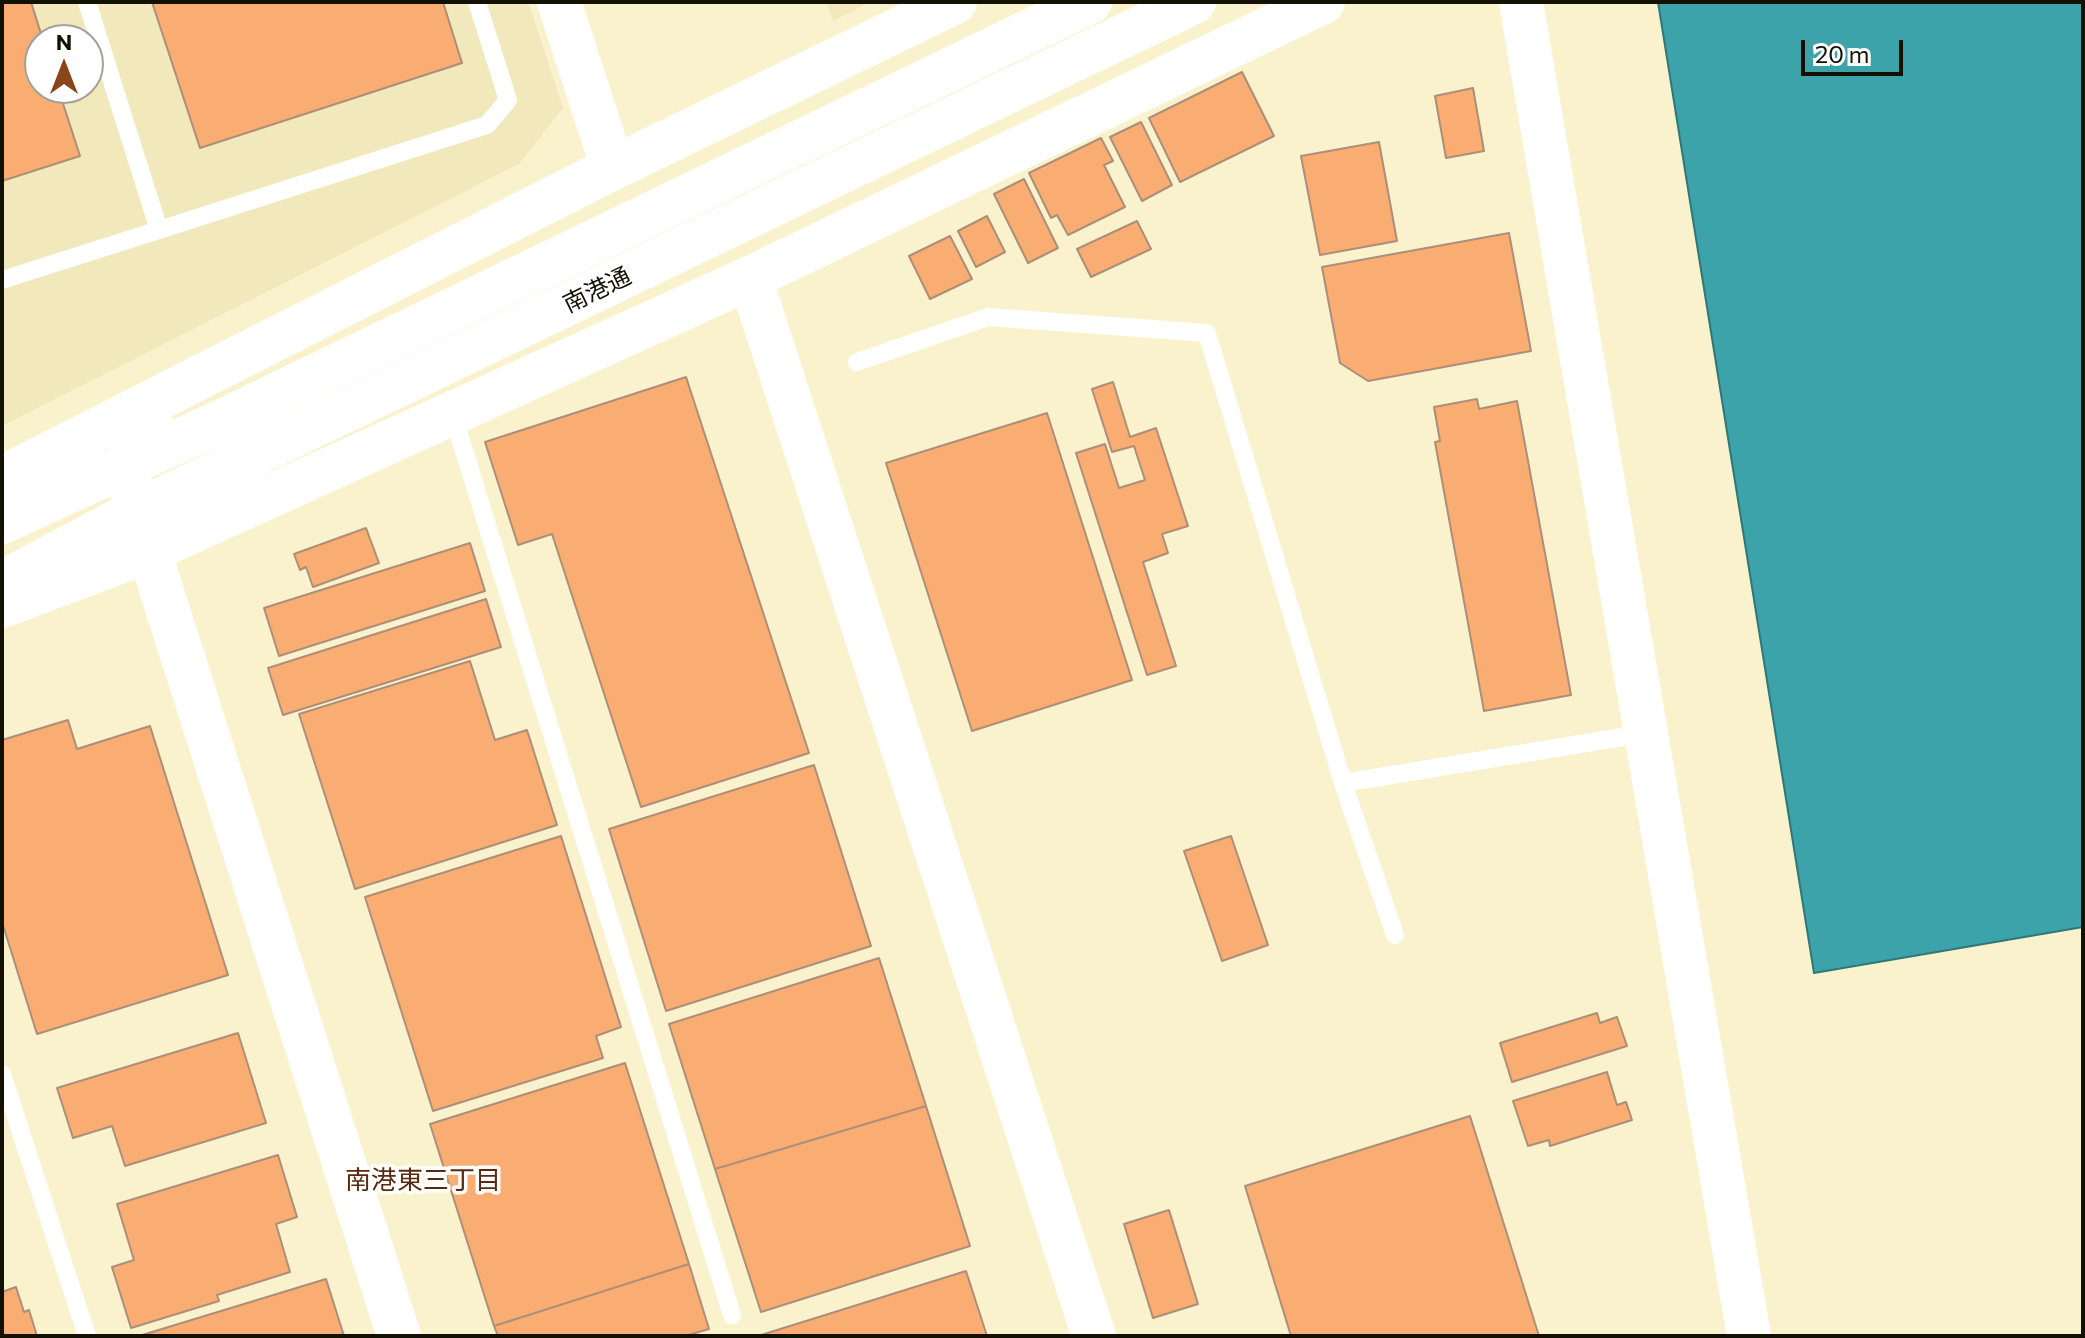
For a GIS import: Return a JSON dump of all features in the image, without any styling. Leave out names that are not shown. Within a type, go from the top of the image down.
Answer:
[{"type":"street","points":[[559,2],[613,168]]},
{"type":"street","points":[[2,478],[613,168],[907,13],[955,2]]},
{"type":"street","name":"南港通","points":[[2,522],[243,411],[1090,2]]},
{"type":"street","name":"南港通","points":[[2,583],[143,531],[261,452],[1194,2]]},
{"type":"street","points":[[2,606],[143,531],[452,412],[750,278],[1323,2]]},
{"type":"street","points":[[1521,2],[1749,1336]]},
{"type":"street","points":[[750,278],[1094,1336]]},
{"type":"street","points":[[157,399],[125,466],[399,1336]]},
{"type":"lane","points":[[87,2],[159,230]]},
{"type":"lane","points":[[2,280],[487,125],[508,100],[477,2]]},
{"type":"lane","points":[[857,362],[988,317],[1207,333],[1343,783],[1395,935]]},
{"type":"lane","points":[[452,412],[732,1315]]},
{"type":"lane","points":[[1343,783],[1647,733]]},
{"type":"lane","points":[[2,1074],[87,1336]]},
{"type":"shaded area","points":[[2,2],[528,2],[563,108],[519,164],[2,426]]},
{"type":"shaded area","points":[[826,2],[870,2],[833,21]]},
{"type":"water","points":[[1658,2],[2083,2],[2083,927],[1814,973]]},
{"type":"building","points":[[2,2],[31,2],[38,24],[24,24],[24,104],[63,104],[80,156],[2,181]]},
{"type":"building","points":[[152,2],[443,2],[462,63],[200,148]]},
{"type":"building","points":[[1242,72],[1274,136],[1180,182],[1149,118]]},
{"type":"building","points":[[1473,88],[1484,151],[1446,158],[1435,96]]},
{"type":"building","points":[[1141,122],[1172,185],[1142,201],[1110,137]]},
{"type":"building","points":[[1101,138],[1113,161],[1104,165],[1125,207],[1068,235],[1057,215],[1051,218],[1029,173]]},
{"type":"building","points":[[1379,142],[1397,241],[1320,255],[1301,156]]},
{"type":"building","points":[[1024,179],[1058,248],[1028,263],[994,194]]},
{"type":"building","points":[[987,216],[1005,252],[976,267],[958,231]]},
{"type":"building","points":[[1137,221],[1151,249],[1091,277],[1077,249]]},
{"type":"building","points":[[1509,233],[1531,351],[1368,381],[1340,363],[1322,267]]},
{"type":"building","points":[[950,236],[972,279],[930,299],[909,256]]},
{"type":"building","points":[[686,377],[809,753],[641,807],[552,534],[518,545],[485,442]]},
{"type":"building","points":[[1113,382],[1130,437],[1156,428],[1188,526],[1162,534],[1168,553],[1143,562],[1176,666],[1147,675],[1076,453],[1105,444],[1119,488],[1145,480],[1134,446],[1112,452],[1092,389]]},
{"type":"building","points":[[1477,399],[1479,409],[1517,401],[1571,695],[1484,711],[1435,442],[1440,441],[1434,407]]},
{"type":"building","points":[[1047,413],[1132,680],[972,731],[886,463]]},
{"type":"building","points":[[366,528],[379,563],[313,587],[306,567],[300,570],[294,554]]},
{"type":"building","points":[[470,543],[485,591],[279,656],[264,608]]},
{"type":"building","points":[[486,599],[501,647],[283,715],[268,668]]},
{"type":"building","points":[[470,661],[495,740],[527,730],[557,825],[355,889],[299,714]]},
{"type":"building","points":[[68,720],[77,749],[150,726],[228,975],[37,1034],[2,922],[2,740]]},
{"type":"building","points":[[814,765],[871,946],[666,1011],[609,829]]},
{"type":"building","points":[[561,836],[621,1027],[596,1036],[603,1058],[433,1111],[365,897]]},
{"type":"building","points":[[1231,836],[1268,945],[1222,961],[1184,851]]},
{"type":"building","points":[[879,958],[926,1106],[715,1169],[669,1024]]},
{"type":"building","points":[[1597,1013],[1600,1023],[1617,1017],[1627,1046],[1512,1082],[1500,1043]]},
{"type":"building","points":[[238,1033],[266,1123],[125,1166],[112,1126],[73,1138],[57,1088]]},
{"type":"building","points":[[625,1063],[689,1264],[494,1326],[430,1124]]},
{"type":"building","points":[[1607,1072],[1617,1105],[1626,1102],[1632,1120],[1550,1146],[1549,1140],[1528,1146],[1513,1101]]},
{"type":"building","points":[[926,1106],[970,1246],[761,1312],[715,1169]]},
{"type":"building","points":[[1470,1116],[1539,1336],[1291,1336],[1245,1186]]},
{"type":"building","points":[[278,1155],[297,1217],[276,1224],[290,1272],[217,1295],[219,1301],[131,1328],[112,1267],[134,1260],[117,1204]]},
{"type":"building","points":[[1169,1210],[1198,1304],[1153,1318],[1124,1224]]},
{"type":"building","points":[[689,1264],[709,1329],[685,1336],[498,1336],[494,1326]]},
{"type":"building","points":[[966,1271],[987,1336],[758,1336]]},
{"type":"building","points":[[326,1279],[344,1336],[139,1336]]},
{"type":"building","points":[[16,1287],[24,1312],[29,1310],[37,1336],[2,1336],[2,1292]]},
{"type":"district","name":"南港東三丁目","points":[[423,1180]]}]
